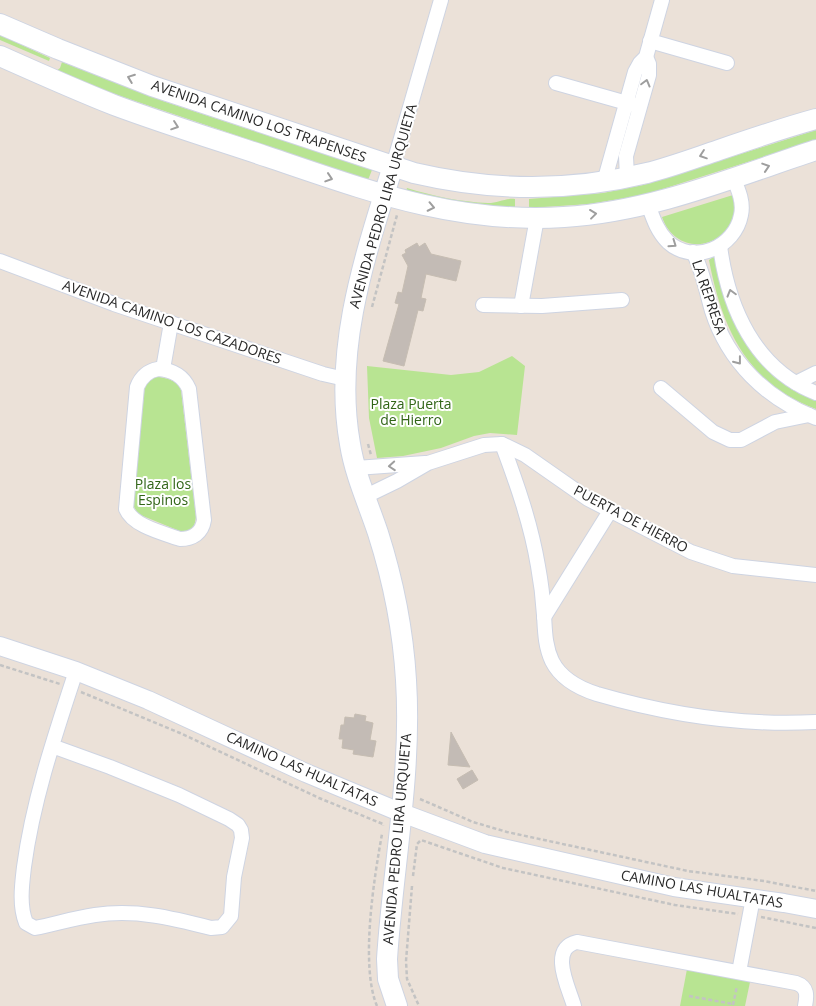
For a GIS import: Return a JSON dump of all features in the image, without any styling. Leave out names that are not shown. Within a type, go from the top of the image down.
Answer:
[{"type":"main road","name":"AVENIDA CAMINO LOS TRAPENSES","points":[[0,24],[152,86],[393,166],[438,178],[494,186],[543,188],[627,178],[668,167],[816,119]]},
{"type":"main road","points":[[37,72],[54,63],[58,55],[58,49]]},
{"type":"main road","points":[[0,56],[144,116],[384,195],[466,214],[537,218],[593,214],[648,204],[816,150]]},
{"type":"main road","name":"AVENIDA PEDRO LIRA URQUIETA","points":[[393,166],[353,307],[346,354],[345,379],[347,421],[365,468],[364,497],[387,564],[397,607],[403,650],[407,727],[402,813],[387,959],[388,978],[397,1006]]},
{"type":"street","name":"AVENIDA PEDRO LIRA URQUIETA","points":[[393,166],[441,0]]},
{"type":"street","points":[[604,182],[633,105],[649,75],[649,64],[646,57],[662,0]]},
{"type":"street","points":[[650,41],[727,63]]},
{"type":"street","points":[[556,83],[633,105]]},
{"type":"street","points":[[627,178],[626,156],[633,105]]},
{"type":"street","name":"LA REPRESA","points":[[648,204],[663,236],[676,247],[693,252],[710,251],[720,246],[732,234],[741,214],[740,195],[733,178]]},
{"type":"street","points":[[521,306],[537,218]]},
{"type":"street","name":"LA REPRESA","points":[[720,246],[731,296],[746,332],[763,355],[781,372],[796,383],[816,393]]},
{"type":"street","name":"LA REPRESA","points":[[693,252],[700,266],[714,316],[724,341],[740,364],[780,400],[812,416]]},
{"type":"street","name":"AVENIDA CAMINO LOS CAZADORES","points":[[0,261],[77,291],[324,374],[345,379]]},
{"type":"street","points":[[483,305],[554,306],[622,300]]},
{"type":"street","points":[[163,369],[171,323]]},
{"type":"street","points":[[163,369],[176,373],[184,379],[190,394],[204,520],[203,526],[197,534],[186,539],[180,539],[137,523],[130,517],[126,509],[137,387],[143,376],[148,372],[163,369]]},
{"type":"street","points":[[796,383],[816,373]]},
{"type":"street","points":[[661,388],[713,432],[727,439],[741,440],[775,422],[812,416]]},
{"type":"street","points":[[769,392],[774,409],[775,422]]},
{"type":"street","points":[[364,497],[428,463],[484,445],[502,444],[521,498],[534,547],[542,594],[547,648],[553,663],[566,679],[585,690],[650,707],[716,718],[775,722],[816,722]]},
{"type":"street","name":"PUERTA DE HIERRO","points":[[502,444],[526,455],[588,499],[678,546],[714,561],[743,567],[816,575]]},
{"type":"street","points":[[365,468],[428,463]]},
{"type":"street","points":[[544,617],[610,511]]},
{"type":"street","name":"CAMINO LAS HUALTATAS","points":[[0,646],[73,680],[184,715],[298,769],[402,813],[485,844],[508,851],[682,888],[816,909]]},
{"type":"street","points":[[52,746],[178,795],[238,825],[242,838],[234,877],[232,911],[226,924],[212,928],[162,916],[127,913],[94,915],[35,928],[26,923],[22,893],[26,850],[34,810],[52,746],[73,680]]},
{"type":"street","points":[[739,972],[754,898]]},
{"type":"street","points":[[574,1006],[562,966],[562,957],[565,949],[577,942],[799,984],[806,992],[805,1006]]},
{"type":"path","points":[[370,313],[397,215]]},
{"type":"path","points":[[365,468],[366,438]]},
{"type":"path","points":[[0,665],[73,680],[180,733],[319,798],[383,824]]},
{"type":"path","points":[[420,800],[473,822],[507,832],[672,868],[816,891]]},
{"type":"path","points":[[419,1006],[407,978],[406,961],[412,884],[417,844],[421,840]]},
{"type":"path","points":[[689,996],[733,1005],[739,972]]},
{"type":"green space","points":[[0,35],[50,58],[49,61],[0,40]]},
{"type":"green space","points":[[62,62],[163,101],[372,170],[368,180],[123,97],[55,72],[60,68]]},
{"type":"green space","points":[[816,130],[816,140],[644,195],[589,204],[529,208],[529,199],[603,193],[643,185]]},
{"type":"green space","points":[[407,188],[437,196],[468,201],[488,203],[515,199],[515,207],[487,206],[446,200],[406,191]]},
{"type":"green space","points":[[733,195],[736,210],[731,223],[723,234],[713,241],[702,244],[678,239],[669,230],[662,217]]},
{"type":"green space","points":[[713,257],[718,259],[730,308],[746,343],[777,377],[802,394],[816,400],[816,409],[792,398],[772,384],[755,369],[742,351],[730,331],[714,285],[709,260]]},
{"type":"green space","name":"Plaza Puerta de Hierro","points":[[512,356],[525,366],[517,435],[490,433],[474,436],[441,448],[403,456],[377,458],[369,418],[367,366],[451,375],[479,372]]},
{"type":"green space","name":"Plaza los Espinos","points":[[156,376],[174,382],[181,390],[196,517],[194,527],[188,532],[182,532],[138,514],[133,505],[145,384],[148,378]]},
{"type":"green space","points":[[687,969],[750,982],[745,1006],[680,1006]]},
{"type":"building","points":[[417,243],[419,247],[425,243],[431,254],[461,261],[456,281],[426,274],[421,298],[426,299],[423,311],[418,310],[404,366],[383,361],[399,304],[395,303],[398,292],[402,293],[408,266],[402,255],[406,253],[405,250]]},
{"type":"building","points":[[355,714],[366,716],[365,721],[373,723],[370,740],[376,741],[373,757],[353,754],[354,750],[342,748],[343,739],[339,739],[341,725],[344,725],[345,717],[354,718]]},
{"type":"building","points":[[451,732],[470,767],[448,765]]},
{"type":"building","points":[[472,770],[478,780],[463,789],[457,779]]}]
